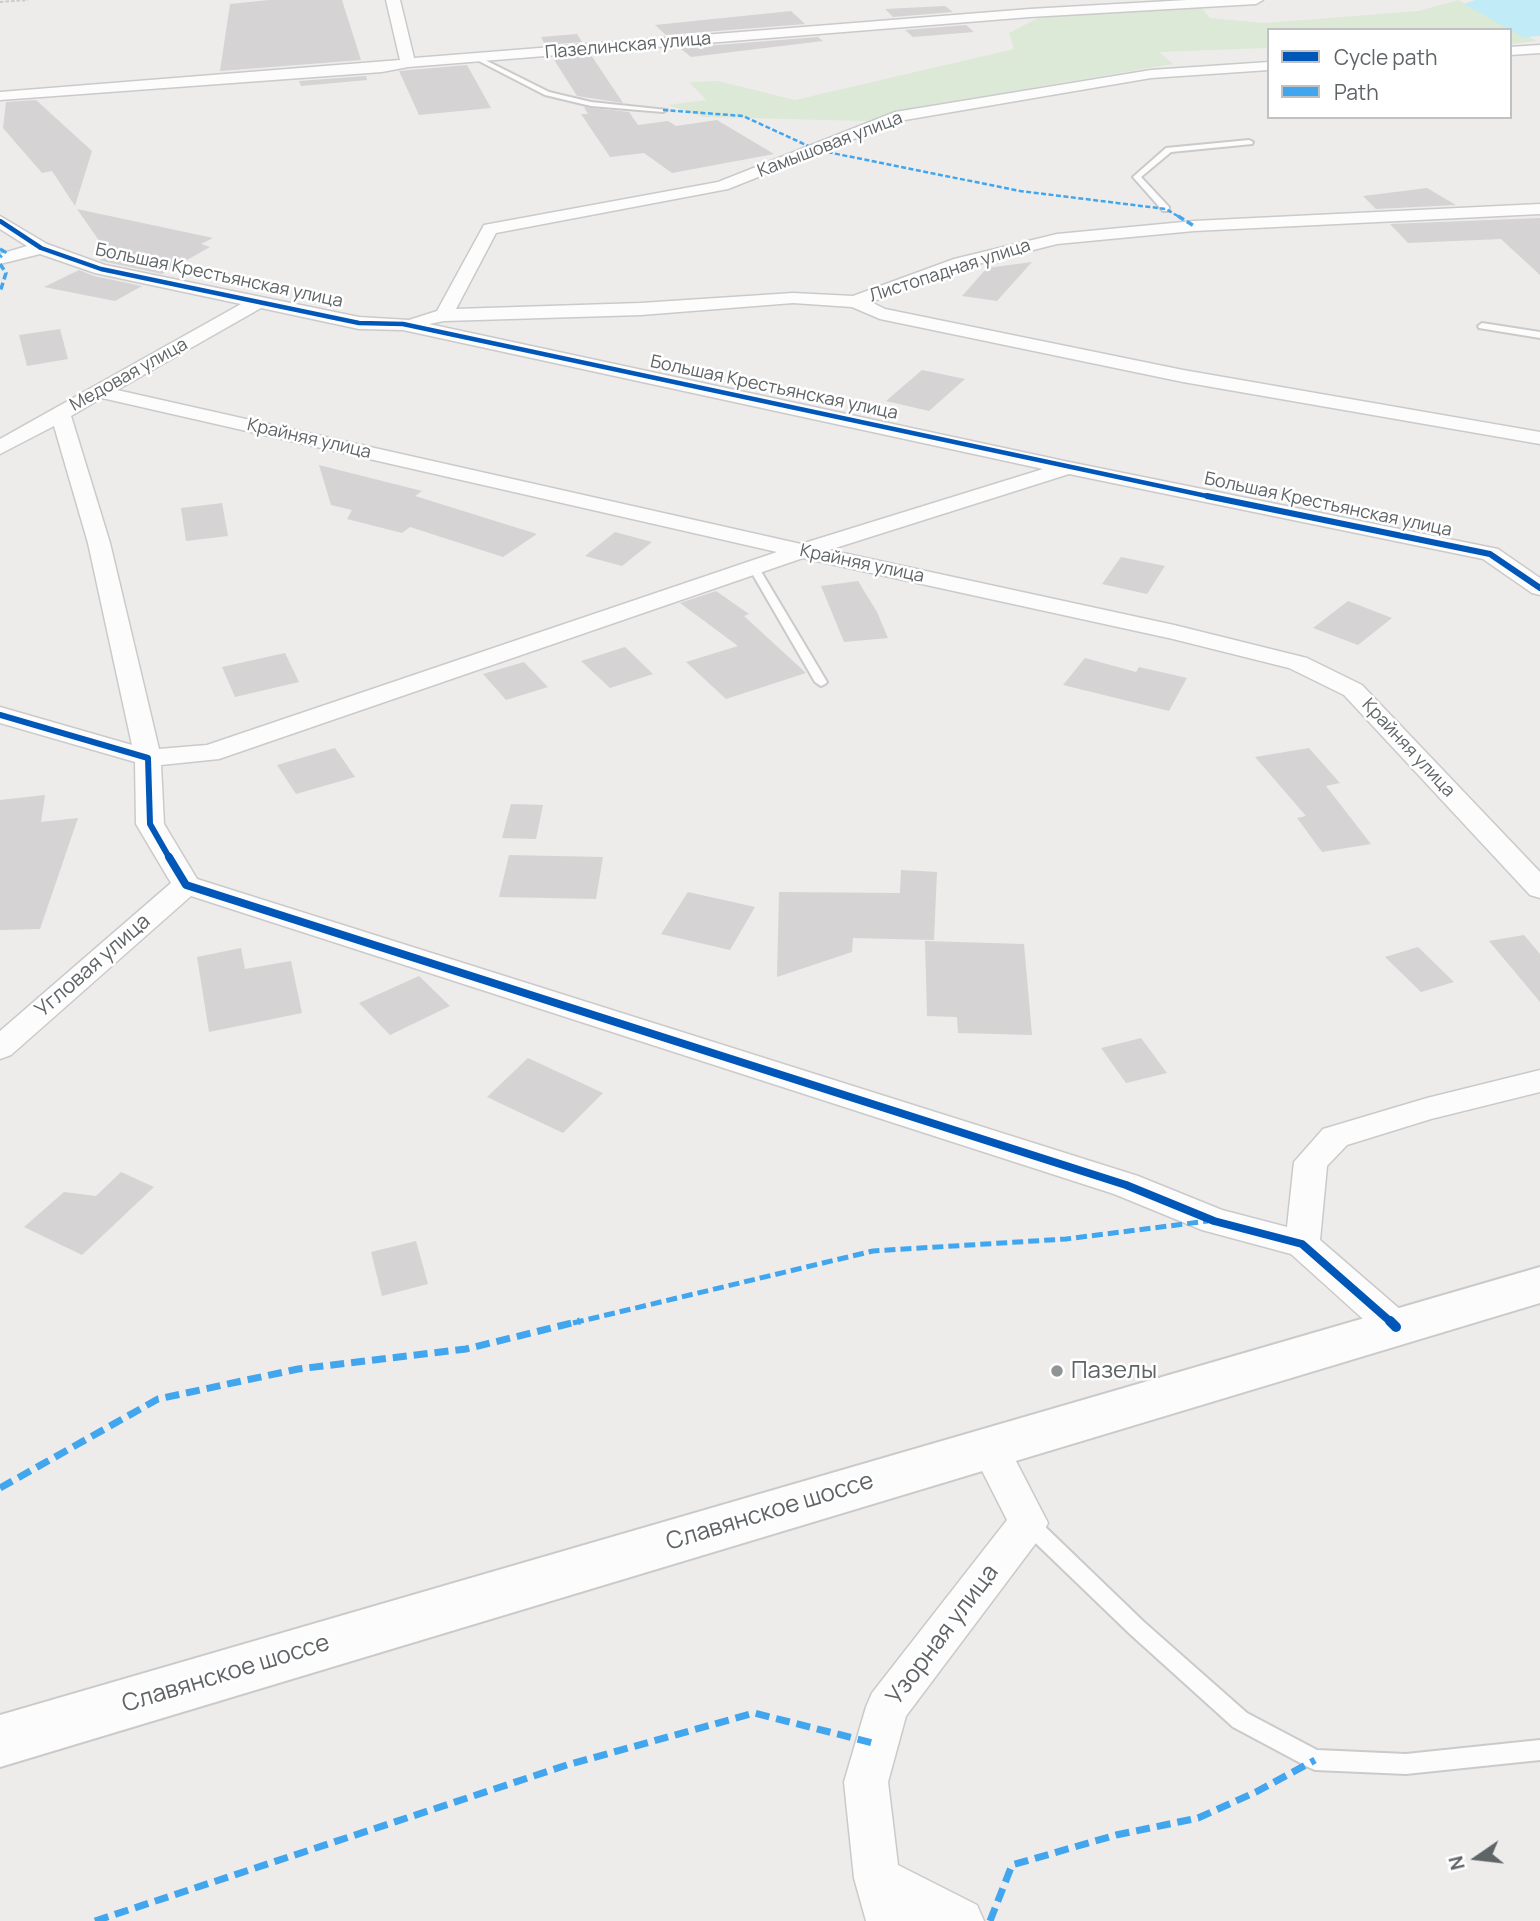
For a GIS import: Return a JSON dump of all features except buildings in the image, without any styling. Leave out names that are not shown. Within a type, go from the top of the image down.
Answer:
[{"type":"main road","name":"Славянское шоссе","points":[[0,1741],[1540,1285]]},
{"type":"street","points":[[393,0],[408,63]]},
{"type":"street","name":"Пазелинская улица","points":[[0,96],[382,68],[408,63],[1030,13],[1256,0]]},
{"type":"street","points":[[1512,51],[1540,49]]},
{"type":"street","name":"Камышовая улица","points":[[444,315],[490,229],[722,187],[895,117],[1151,74],[1267,66]]},
{"type":"street","name":"Листопадная улица","points":[[403,324],[444,315],[641,309],[793,298],[855,302],[1024,244],[1057,239],[1194,226],[1540,209]]},
{"type":"street","name":"Большая Крестьянская улица","points":[[0,221],[41,248],[101,269],[359,323],[403,324],[1069,468],[1490,554],[1540,588]]},
{"type":"street","points":[[0,259],[41,248]]},
{"type":"street","name":"Медовая улица","points":[[0,448],[258,302]]},
{"type":"street","points":[[855,302],[880,313],[1183,376],[1540,439]]},
{"type":"street","name":"Крайняя улица","points":[[101,392],[1253,650],[1298,663],[1353,690],[1540,889]]},
{"type":"street","points":[[60,412],[99,543],[148,758],[150,824],[186,885],[1126,1185],[1214,1221],[1303,1244],[1396,1327]]},
{"type":"street","points":[[0,715],[148,758],[211,753],[802,551],[1069,468]]},
{"type":"street","name":"Угловая улица","points":[[0,1048],[186,885]]},
{"type":"street","points":[[1303,1244],[1311,1162],[1335,1137],[1427,1109],[1540,1081]]},
{"type":"street","points":[[989,1447],[1028,1523]]},
{"type":"street","name":"Узорная улица","points":[[889,1921],[877,1878],[866,1782],[887,1707],[1028,1523]]},
{"type":"street","points":[[877,1878],[961,1921]]},
{"type":"lane","points":[[480,59],[548,94],[591,104],[663,110]]},
{"type":"lane","points":[[1166,209],[1137,177],[1169,150],[1249,142]]},
{"type":"lane","points":[[1482,326],[1540,335]]},
{"type":"lane","points":[[754,568],[821,682]]},
{"type":"lane","points":[[1028,1523],[1137,1628],[1240,1720],[1315,1760],[1406,1764],[1540,1750]]},
{"type":"path","points":[[0,2],[28,0]]},
{"type":"green space","points":[[1458,0],[1512,28],[1267,28],[1267,48],[1159,52],[1173,64],[894,111],[868,121],[704,117],[667,105],[706,100],[689,82],[718,81],[795,100],[1014,49],[1009,33],[1044,15],[1200,6],[1210,18],[1265,23],[1418,11]]},
{"type":"green space","points":[[1512,28],[1537,41],[1512,44]]},
{"type":"water","points":[[1475,0],[1540,0],[1540,36],[1523,37],[1512,31],[1512,28],[1507,28],[1464,4]]},
{"type":"marked path","points":[[663,110],[743,116],[817,150],[1020,191],[1166,209],[1194,226]]},
{"type":"marked path","points":[[0,249],[5,252],[0,257]]},
{"type":"marked path","points":[[0,264],[6,273],[0,292]]},
{"type":"marked path","points":[[0,1488],[158,1399],[298,1369],[466,1349],[873,1251],[1066,1239],[1208,1221]]},
{"type":"marked path","points":[[95,1921],[567,1765],[754,1713],[877,1744]]},
{"type":"marked path","points":[[990,1921],[1012,1865],[1116,1835],[1198,1818],[1256,1792],[1315,1760]]},
{"type":"cycle path","points":[[0,221],[41,248],[101,269],[359,323],[403,324],[1069,468],[1490,554],[1540,588]]},
{"type":"cycle path","points":[[0,715],[148,758],[150,824],[186,885],[1126,1185],[1214,1221],[1302,1244],[1396,1327]]},
{"type":"place","name":"Пазелы","points":[[1057,1371]]}]
